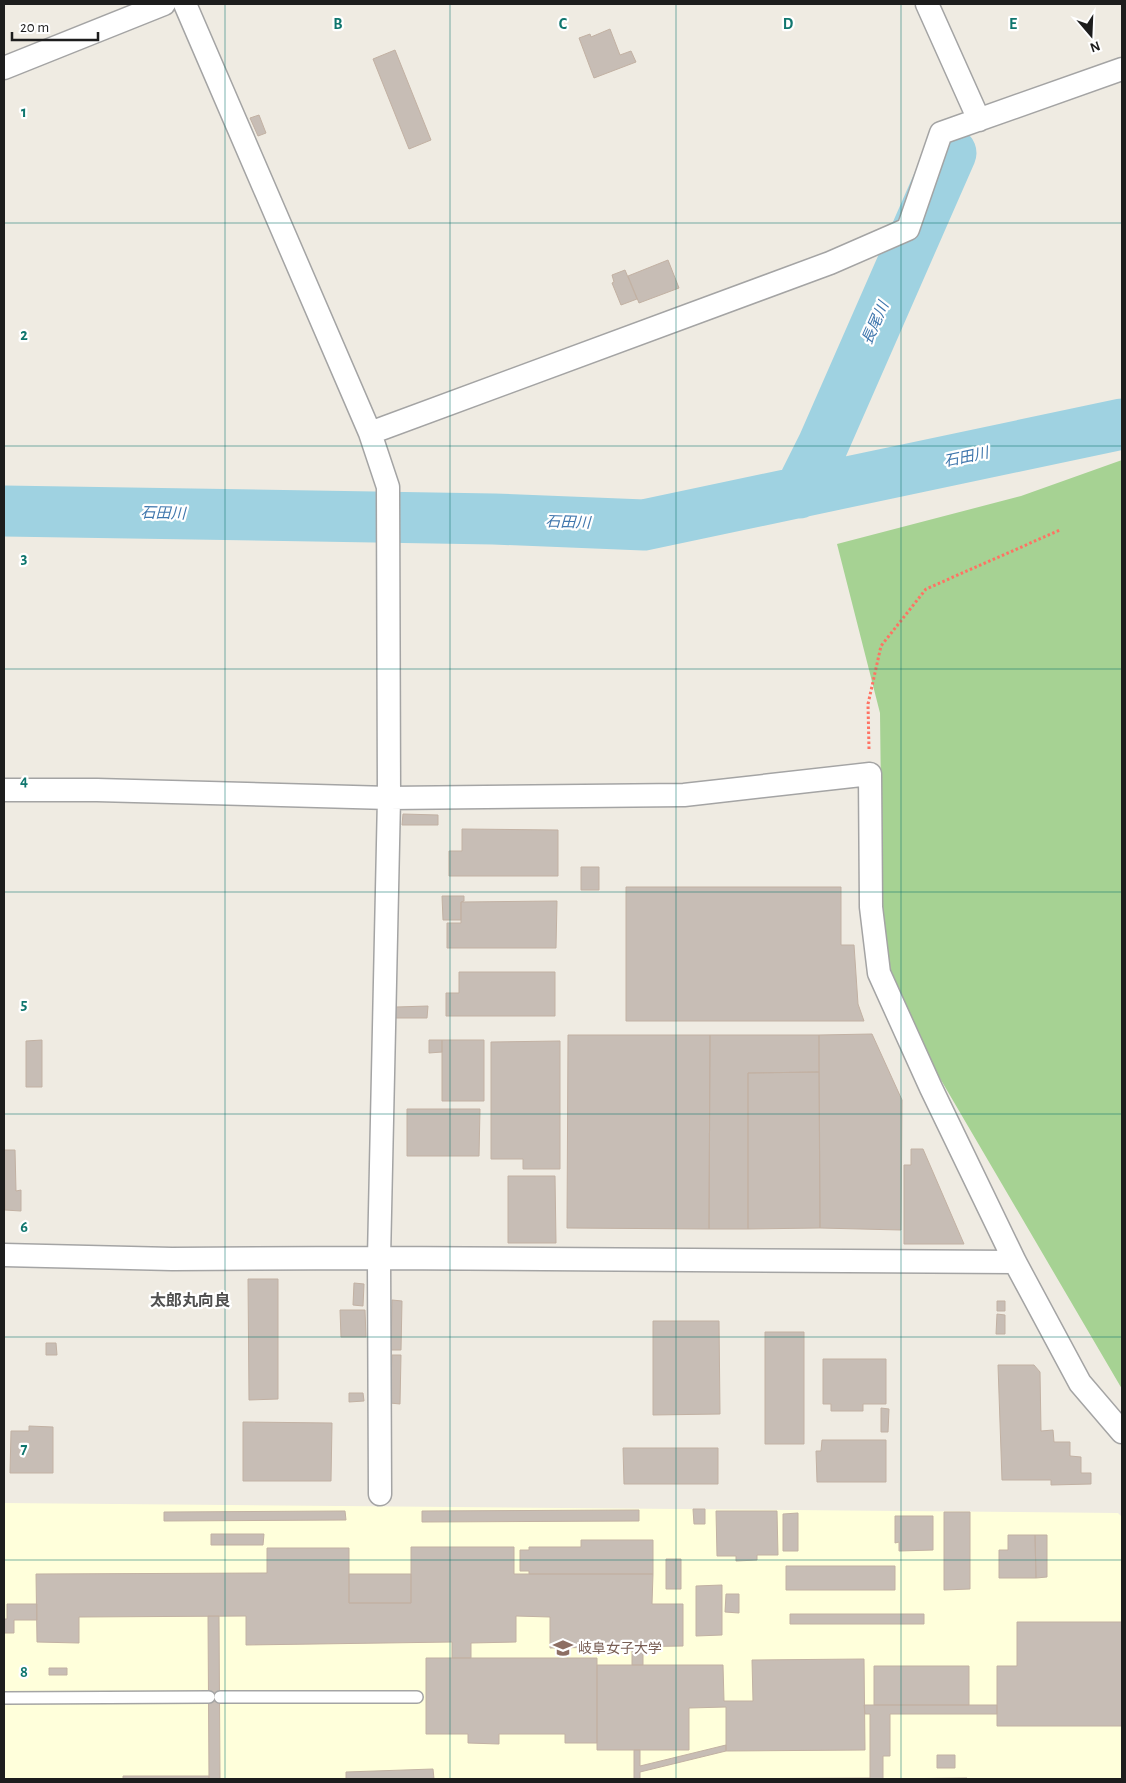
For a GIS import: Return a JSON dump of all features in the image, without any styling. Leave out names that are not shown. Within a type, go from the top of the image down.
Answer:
[{"type":"street","points":[[4,68],[164,4]]},
{"type":"street","points":[[185,4],[370,433],[388,487],[389,798],[379,1258],[380,1494]]},
{"type":"street","points":[[927,4],[979,120]]},
{"type":"street","points":[[370,433],[830,263],[908,230],[941,133],[1122,70]]},
{"type":"street","points":[[4,790],[98,790],[389,798],[684,795],[870,774],[871,907],[879,973],[931,1088],[1015,1262],[1080,1383],[1122,1432]]},
{"type":"street","points":[[4,1255],[172,1259],[379,1258],[1015,1262]]},
{"type":"lane","points":[[4,1698],[417,1697]]},
{"type":"path","points":[[870,774],[868,704],[881,646],[926,589],[1060,530]]},
{"type":"shaded area","name":"岐阜女子大学","points":[[4,1503],[1118,1513],[1122,1517],[1122,1779],[4,1779]]},
{"type":"green space","points":[[1122,460],[1122,1389],[907,1022],[883,958],[880,713],[837,544],[1021,496]]},
{"type":"building","points":[[610,29],[620,55],[631,51],[636,62],[594,78],[579,38],[590,34],[591,37]]},
{"type":"building","points":[[395,50],[431,140],[409,149],[373,59]]},
{"type":"building","points":[[259,115],[266,133],[258,136],[250,118]]},
{"type":"building","points":[[668,260],[679,288],[639,303],[628,276]]},
{"type":"building","points":[[625,270],[637,299],[621,305],[612,283],[614,282],[612,275]]},
{"type":"building","points":[[403,814],[438,815],[438,825],[402,825]]},
{"type":"building","points":[[462,829],[558,830],[558,876],[449,876],[449,851],[462,851]]},
{"type":"building","points":[[581,867],[599,867],[599,890],[581,890]]},
{"type":"building","points":[[626,887],[841,887],[841,945],[854,945],[858,1004],[864,1021],[626,1021]]},
{"type":"building","points":[[442,896],[464,896],[464,901],[461,902],[461,920],[443,920]]},
{"type":"building","points":[[557,901],[556,948],[447,948],[447,923],[461,923],[461,902]]},
{"type":"building","points":[[459,972],[555,972],[555,1016],[446,1016],[446,993],[459,993]]},
{"type":"building","points":[[428,1006],[427,1018],[396,1018],[396,1007]]},
{"type":"building","points":[[872,1034],[902,1100],[901,1230],[820,1228],[819,1035]]},
{"type":"building","points":[[568,1035],[710,1035],[709,1229],[567,1228]]},
{"type":"building","points":[[710,1035],[819,1035],[819,1072],[748,1073],[748,1229],[709,1229]]},
{"type":"building","points":[[42,1040],[42,1087],[26,1087],[26,1041]]},
{"type":"building","points":[[429,1040],[442,1040],[442,1052],[429,1053]]},
{"type":"building","points":[[442,1040],[484,1040],[484,1101],[442,1101]]},
{"type":"building","points":[[560,1041],[560,1169],[523,1169],[523,1159],[491,1159],[491,1042]]},
{"type":"building","points":[[819,1072],[820,1228],[748,1229],[748,1073]]},
{"type":"building","points":[[407,1109],[480,1109],[479,1156],[407,1156]]},
{"type":"building","points":[[911,1149],[923,1149],[964,1244],[904,1244],[904,1165],[911,1165]]},
{"type":"building","points":[[4,1150],[15,1150],[16,1191],[21,1190],[21,1211],[5,1210]]},
{"type":"building","points":[[508,1176],[555,1176],[556,1243],[508,1243]]},
{"type":"building","points":[[248,1279],[278,1279],[278,1399],[249,1400]]},
{"type":"building","points":[[354,1283],[364,1284],[363,1306],[353,1305]]},
{"type":"building","points":[[392,1300],[402,1301],[401,1350],[391,1350]]},
{"type":"building","points":[[997,1301],[1005,1301],[1005,1311],[997,1311]]},
{"type":"building","points":[[340,1310],[365,1310],[366,1337],[341,1337]]},
{"type":"building","points":[[997,1314],[1005,1315],[1005,1334],[996,1334]]},
{"type":"building","points":[[653,1321],[719,1321],[720,1414],[653,1415]]},
{"type":"building","points":[[765,1332],[804,1332],[804,1444],[765,1444]]},
{"type":"building","points":[[46,1343],[56,1343],[57,1355],[46,1355]]},
{"type":"building","points":[[392,1355],[401,1355],[400,1404],[390,1403]]},
{"type":"building","points":[[823,1359],[886,1359],[886,1404],[863,1404],[863,1411],[831,1411],[831,1404],[823,1404]]},
{"type":"building","points":[[998,1365],[1034,1365],[1040,1372],[1041,1431],[1053,1430],[1054,1442],[1070,1442],[1070,1456],[1081,1457],[1081,1473],[1091,1473],[1091,1484],[1051,1485],[1051,1480],[1002,1480]]},
{"type":"building","points":[[349,1393],[363,1393],[364,1401],[349,1402]]},
{"type":"building","points":[[881,1408],[889,1409],[888,1432],[881,1432]]},
{"type":"building","points":[[243,1422],[332,1423],[331,1481],[243,1481]]},
{"type":"building","points":[[29,1426],[53,1427],[53,1473],[10,1473],[11,1431],[29,1431]]},
{"type":"building","points":[[822,1440],[886,1440],[886,1482],[817,1482],[816,1451],[821,1451]]},
{"type":"building","points":[[623,1448],[718,1448],[718,1484],[624,1484]]},
{"type":"building","points":[[693,1509],[705,1509],[705,1524],[694,1524]]},
{"type":"building","points":[[639,1510],[639,1521],[422,1522],[422,1511]]},
{"type":"building","points":[[345,1511],[346,1520],[164,1521],[164,1512]]},
{"type":"building","points":[[716,1511],[777,1511],[778,1555],[757,1555],[757,1560],[736,1561],[736,1556],[717,1556]]},
{"type":"building","points":[[944,1512],[970,1512],[970,1589],[944,1590]]},
{"type":"building","points":[[798,1513],[798,1551],[783,1551],[783,1514]]},
{"type":"building","points":[[895,1516],[933,1516],[933,1550],[899,1551],[899,1542],[895,1543]]},
{"type":"building","points":[[211,1534],[264,1534],[263,1545],[211,1545]]},
{"type":"building","points":[[1008,1535],[1035,1535],[1036,1578],[999,1578],[999,1550],[1008,1550]]},
{"type":"building","points":[[1035,1535],[1047,1535],[1047,1577],[1036,1578]]},
{"type":"building","points":[[581,1540],[653,1540],[653,1574],[529,1574],[529,1571],[520,1571],[520,1550],[529,1550],[529,1547],[581,1547]]},
{"type":"building","points":[[411,1547],[514,1547],[514,1574],[653,1574],[652,1604],[683,1604],[683,1646],[550,1648],[550,1617],[516,1616],[516,1642],[471,1643],[471,1658],[452,1658],[452,1642],[246,1645],[246,1616],[79,1617],[79,1643],[37,1642],[36,1574],[267,1573],[267,1548],[349,1548],[349,1603],[411,1603]]},
{"type":"building","points":[[666,1559],[681,1559],[681,1589],[666,1589]]},
{"type":"building","points":[[786,1566],[895,1566],[895,1590],[786,1590]]},
{"type":"building","points":[[349,1574],[411,1574],[411,1603],[349,1603]]},
{"type":"building","points":[[722,1585],[722,1635],[696,1636],[696,1586]]},
{"type":"building","points":[[726,1594],[739,1594],[739,1613],[725,1612]]},
{"type":"building","points":[[7,1604],[37,1604],[37,1620],[14,1620],[14,1633],[4,1633],[4,1619],[7,1619]]},
{"type":"building","points":[[790,1614],[924,1614],[924,1624],[790,1624]]},
{"type":"building","points":[[208,1616],[219,1616],[220,1779],[209,1779]]},
{"type":"building","points":[[1017,1622],[1122,1622],[1122,1726],[997,1726],[997,1666],[1017,1666]]},
{"type":"building","points":[[632,1647],[643,1647],[643,1665],[632,1665]]},
{"type":"building","points":[[426,1658],[597,1658],[597,1743],[565,1743],[565,1734],[499,1734],[499,1744],[468,1743],[468,1734],[426,1734]]},
{"type":"building","points":[[864,1659],[865,1750],[726,1751],[726,1707],[689,1708],[689,1750],[597,1750],[597,1665],[723,1665],[724,1701],[753,1701],[752,1660]]},
{"type":"building","points":[[874,1666],[969,1666],[969,1705],[874,1705]]},
{"type":"building","points":[[49,1668],[67,1668],[67,1675],[49,1675]]},
{"type":"building","points":[[864,1705],[997,1705],[997,1714],[890,1714],[890,1756],[883,1756],[883,1779],[870,1779],[870,1714],[865,1714]]},
{"type":"building","points":[[726,1745],[726,1751],[640,1772],[640,1779],[634,1779],[634,1750],[640,1750],[640,1766]]},
{"type":"building","points":[[937,1755],[955,1755],[955,1768],[937,1768]]},
{"type":"building","points":[[433,1769],[434,1779],[346,1779],[346,1772]]},
{"type":"building","points":[[123,1776],[209,1776],[209,1779],[123,1779]]},
{"type":"building","points":[[870,1778],[870,1779],[690,1779]]},
{"type":"building","points":[[967,1778],[967,1779],[883,1779]]},
{"type":"waterway","name":"長尾川","points":[[799,493],[823,445],[951,153]]},
{"type":"waterway","name":"石田川","points":[[4,511],[494,519],[644,525],[1122,424]]},
{"type":"place","name":"岐阜女子大学","points":[[563,1648]]},
{"type":"district","name":"太郎丸向良","points":[[190,1300]]}]
